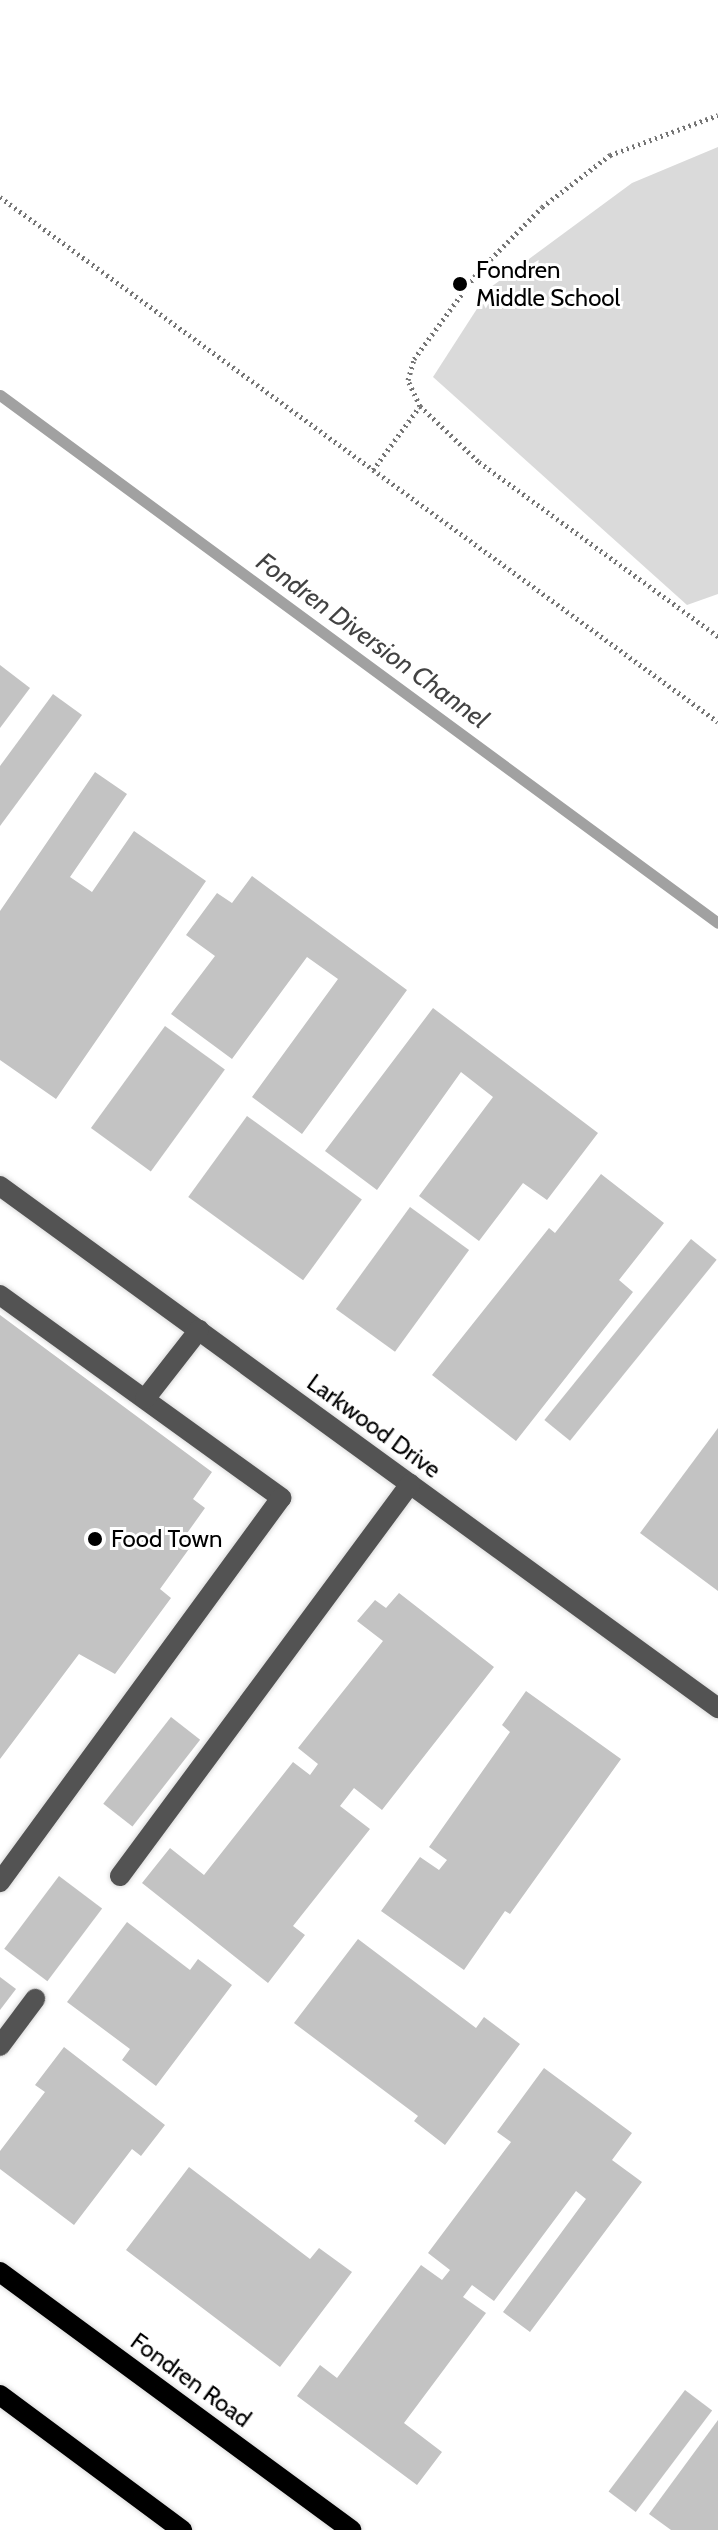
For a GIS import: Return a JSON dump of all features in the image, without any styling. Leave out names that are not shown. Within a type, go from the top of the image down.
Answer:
[{"type":"main road","name":"Fondren Road","points":[[0,2272],[351,2530]]},
{"type":"main road","points":[[0,2395],[182,2530]]},
{"type":"street","name":"Larkwood Drive","points":[[0,1186],[718,1708]]},
{"type":"street","points":[[0,1295],[281,1498],[0,1882]]},
{"type":"street","points":[[145,1399],[199,1330]]},
{"type":"street","points":[[120,1876],[410,1484]]},
{"type":"street","points":[[0,2046],[35,1999]]},
{"type":"path","points":[[718,115],[610,155],[542,207],[478,272],[414,359],[408,380],[420,406],[479,462],[718,636]]},
{"type":"path","points":[[0,197],[718,722]]},
{"type":"path","points":[[373,470],[420,406]]},
{"type":"shaded area","points":[[718,147],[718,594],[687,605],[433,377],[491,287],[632,183]]},
{"type":"building","points":[[0,665],[30,688],[0,728]]},
{"type":"building","points":[[53,694],[82,715],[0,826],[0,766]]},
{"type":"building","points":[[95,772],[127,794],[70,877],[92,892],[134,831],[206,881],[56,1099],[0,1060],[0,911]]},
{"type":"building","points":[[252,876],[407,990],[302,1134],[252,1097],[338,979],[307,957],[232,1059],[171,1014],[215,956],[186,935],[217,893],[232,903]]},
{"type":"building","points":[[433,1008],[598,1133],[547,1200],[523,1183],[479,1241],[419,1196],[493,1097],[461,1072],[377,1190],[325,1151]]},
{"type":"building","points":[[165,1026],[225,1069],[151,1171],[91,1128]]},
{"type":"building","points":[[247,1116],[362,1199],[303,1280],[188,1197]]},
{"type":"building","points":[[601,1174],[664,1223],[619,1280],[633,1292],[516,1441],[432,1375],[549,1228],[555,1233]]},
{"type":"building","points":[[410,1207],[469,1250],[395,1352],[336,1309]]},
{"type":"building","points":[[691,1239],[717,1260],[570,1441],[544,1420]]},
{"type":"building","name":"Food Town","points":[[0,1315],[212,1472],[193,1499],[205,1508],[185,1536],[194,1542],[160,1589],[171,1598],[115,1674],[79,1654],[0,1759]]},
{"type":"building","points":[[718,1428],[718,1591],[640,1533]]},
{"type":"building","points":[[399,1593],[494,1667],[382,1810],[354,1788],[340,1806],[370,1829],[293,1926],[305,1935],[268,1983],[142,1883],[170,1848],[204,1875],[293,1762],[310,1775],[318,1764],[298,1748],[383,1641],[357,1621],[375,1600],[386,1608]]},
{"type":"building","points":[[526,1691],[621,1759],[510,1914],[505,1911],[464,1970],[381,1911],[420,1857],[439,1870],[447,1860],[429,1847],[510,1732],[502,1725]]},
{"type":"building","points":[[171,1717],[200,1740],[132,1826],[103,1804]]},
{"type":"building","points":[[59,1876],[102,1908],[47,1981],[4,1949]]},
{"type":"building","points":[[127,1922],[190,1970],[198,1959],[232,1985],[156,2086],[122,2060],[130,2049],[67,2002]]},
{"type":"building","points":[[358,1939],[476,2028],[484,2017],[520,2044],[445,2145],[414,2121],[418,2116],[294,2023]]},
{"type":"building","points":[[0,1977],[16,1989],[0,2010]]},
{"type":"building","points":[[64,2047],[165,2125],[141,2156],[132,2149],[74,2225],[0,2169],[0,2151],[45,2092],[35,2085]]},
{"type":"building","points":[[544,2068],[632,2133],[612,2160],[642,2182],[530,2332],[503,2312],[586,2199],[576,2191],[494,2301],[472,2285],[463,2297],[486,2313],[404,2423],[442,2452],[417,2485],[297,2396],[320,2365],[337,2378],[421,2265],[442,2280],[450,2270],[428,2253],[511,2142],[497,2132]]},
{"type":"building","points":[[189,2167],[310,2259],[319,2248],[352,2272],[280,2367],[126,2250]]},
{"type":"building","points":[[685,2390],[712,2410],[636,2512],[609,2491]]},
{"type":"building","points":[[718,2420],[718,2530],[671,2530],[649,2514]]},
{"type":"waterway","name":"Fondren Diversion Channel","points":[[0,395],[718,923]]},
{"type":"place","name":"Fondren Middle School","points":[[460,284]]},
{"type":"place","name":"Food Town","points":[[95,1539]]}]
